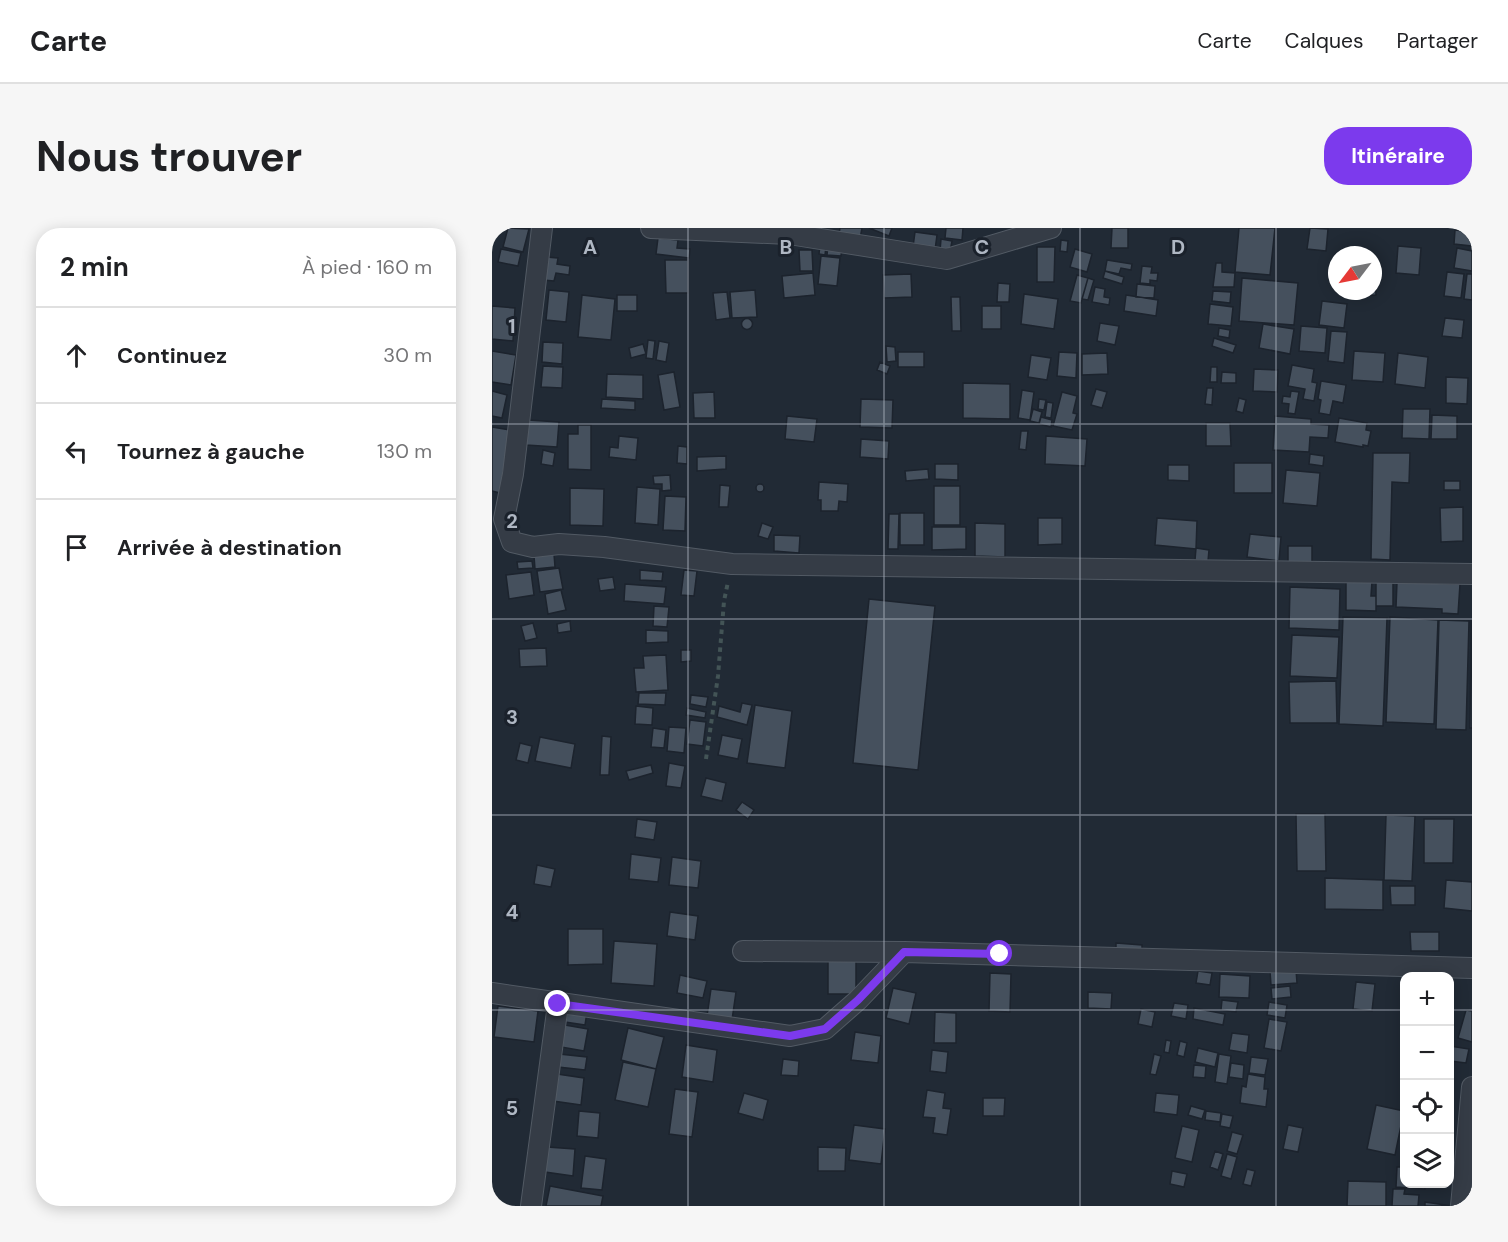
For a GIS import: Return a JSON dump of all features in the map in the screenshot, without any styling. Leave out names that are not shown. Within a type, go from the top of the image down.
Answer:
[{"type":"street","points":[[542,228],[513,474],[504,519],[512,542],[533,547],[559,544],[604,547],[732,564],[1472,574]]},
{"type":"street","points":[[651,228],[789,234],[948,259],[1051,228]]},
{"type":"street","points":[[743,951],[904,952],[1472,968]]},
{"type":"street","points":[[492,993],[790,1036],[825,1029],[858,1000],[904,952]]},
{"type":"street","points":[[531,1206],[558,1004]]},
{"type":"street","points":[[1461,1206],[1468,1171],[1472,1087]]},
{"type":"path","points":[[706,759],[718,676],[724,601],[732,564]]},
{"type":"building","points":[[508,228],[529,229],[523,252],[503,247]]},
{"type":"building","points":[[840,228],[862,228],[860,239],[839,234]]},
{"type":"building","points":[[869,228],[892,228],[889,236]]},
{"type":"building","points":[[946,228],[963,228],[962,240],[945,238]]},
{"type":"building","points":[[1112,228],[1128,228],[1128,248],[1111,248]]},
{"type":"building","points":[[1239,228],[1275,228],[1270,275],[1235,272]]},
{"type":"building","points":[[1310,228],[1328,229],[1326,251],[1307,249]]},
{"type":"building","points":[[1455,230],[1472,232],[1472,246],[1454,244]]},
{"type":"building","points":[[915,232],[937,235],[935,250],[913,247]]},
{"type":"building","points":[[658,238],[678,240],[677,248],[690,249],[689,258],[656,254]]},
{"type":"building","points":[[941,239],[952,241],[950,252],[940,251]]},
{"type":"building","points":[[1061,240],[1068,241],[1067,252],[1060,251]]},
{"type":"building","points":[[820,245],[826,246],[825,255],[819,254]]},
{"type":"building","points":[[828,245],[842,247],[841,256],[827,255]]},
{"type":"building","points":[[1398,246],[1421,248],[1419,275],[1396,273]]},
{"type":"building","points":[[1037,247],[1055,247],[1054,282],[1037,282]]},
{"type":"building","points":[[1457,248],[1472,251],[1472,271],[1454,268]]},
{"type":"building","points":[[501,249],[521,253],[518,266],[498,262]]},
{"type":"building","points":[[1075,249],[1092,254],[1087,272],[1070,267]]},
{"type":"building","points":[[799,250],[812,250],[813,271],[800,271]]},
{"type":"building","points":[[821,256],[840,258],[837,286],[818,284]]},
{"type":"building","points":[[546,257],[558,258],[557,264],[570,266],[569,275],[556,273],[554,281],[543,280]]},
{"type":"building","points":[[665,260],[688,260],[688,293],[666,293]]},
{"type":"building","points":[[1107,260],[1132,264],[1131,270],[1121,268],[1119,274],[1105,271]]},
{"type":"building","points":[[1216,263],[1222,263],[1222,272],[1235,273],[1234,287],[1213,287]]},
{"type":"building","points":[[1142,266],[1152,267],[1151,273],[1158,273],[1157,281],[1150,280],[1150,284],[1140,283]]},
{"type":"building","points":[[1105,271],[1124,277],[1122,284],[1103,278]]},
{"type":"building","points":[[1447,272],[1464,274],[1461,298],[1444,296]]},
{"type":"building","points":[[813,273],[815,295],[784,298],[782,276]]},
{"type":"building","points":[[911,274],[912,297],[884,298],[883,275]]},
{"type":"building","points":[[1467,274],[1472,274],[1472,300],[1464,299]]},
{"type":"building","points":[[1077,275],[1088,278],[1081,303],[1070,301]]},
{"type":"building","points":[[1088,278],[1094,280],[1088,300],[1082,299]]},
{"type":"building","points":[[1242,278],[1298,283],[1294,325],[1239,321]]},
{"type":"building","points":[[998,283],[1010,284],[1009,302],[997,302]]},
{"type":"building","points":[[1137,284],[1155,286],[1154,298],[1136,297]]},
{"type":"building","points":[[1095,287],[1105,289],[1104,297],[1110,298],[1109,305],[1092,302]]},
{"type":"building","points":[[549,290],[569,292],[566,322],[546,320]]},
{"type":"building","points":[[755,290],[757,317],[732,318],[730,292]]},
{"type":"building","points":[[1213,291],[1231,292],[1230,303],[1212,301]]},
{"type":"building","points":[[727,292],[730,318],[716,320],[713,293]]},
{"type":"building","points":[[1024,294],[1058,299],[1054,329],[1021,324]]},
{"type":"building","points":[[582,295],[615,299],[611,340],[578,337]]},
{"type":"building","points":[[617,295],[637,295],[637,311],[617,311]]},
{"type":"building","points":[[1126,295],[1158,300],[1156,316],[1124,311]]},
{"type":"building","points":[[951,297],[960,297],[961,331],[952,331]]},
{"type":"building","points":[[1322,301],[1347,304],[1344,328],[1319,325]]},
{"type":"building","points":[[1210,304],[1233,307],[1231,326],[1208,324]]},
{"type":"building","points":[[492,306],[515,308],[513,341],[492,339]]},
{"type":"building","points":[[982,306],[1001,306],[1001,329],[982,329]]},
{"type":"building","points":[[747,318],[753,324],[747,330],[741,324]]},
{"type":"building","points":[[1445,318],[1464,320],[1462,338],[1442,336]]},
{"type":"building","points":[[1100,323],[1119,326],[1115,345],[1097,341]]},
{"type":"building","points":[[1263,324],[1294,329],[1290,354],[1259,348]]},
{"type":"building","points":[[1301,326],[1327,328],[1325,353],[1299,351]]},
{"type":"building","points":[[1219,328],[1230,330],[1229,338],[1218,336]]},
{"type":"building","points":[[1331,331],[1347,332],[1344,363],[1328,361]]},
{"type":"building","points":[[1214,338],[1236,345],[1233,353],[1212,346]]},
{"type":"building","points":[[648,340],[655,341],[653,359],[646,358]]},
{"type":"building","points":[[659,341],[669,343],[666,362],[656,360]]},
{"type":"building","points":[[543,342],[563,343],[562,364],[542,362]]},
{"type":"building","points":[[643,344],[646,354],[631,358],[629,348]]},
{"type":"building","points":[[886,346],[895,347],[896,361],[887,362]]},
{"type":"building","points":[[492,351],[516,355],[511,385],[492,382]]},
{"type":"building","points":[[1354,351],[1385,353],[1383,382],[1352,380]]},
{"type":"building","points":[[898,352],[924,352],[924,367],[898,367]]},
{"type":"building","points":[[1059,352],[1077,353],[1076,378],[1057,376]]},
{"type":"building","points":[[1107,353],[1108,374],[1082,375],[1082,354]]},
{"type":"building","points":[[1398,353],[1428,357],[1425,388],[1395,384]]},
{"type":"building","points":[[1031,355],[1051,358],[1047,380],[1028,377]]},
{"type":"building","points":[[880,362],[890,366],[887,374],[877,370]]},
{"type":"building","points":[[1292,365],[1314,369],[1312,382],[1317,383],[1314,401],[1303,399],[1305,389],[1288,386]]},
{"type":"building","points":[[543,366],[563,367],[562,388],[541,387]]},
{"type":"building","points":[[1211,367],[1217,367],[1217,382],[1210,382]]},
{"type":"building","points":[[1254,369],[1278,370],[1277,392],[1253,391]]},
{"type":"building","points":[[674,372],[680,407],[664,410],[658,375]]},
{"type":"building","points":[[1222,372],[1236,373],[1236,383],[1221,383]]},
{"type":"building","points":[[607,374],[643,375],[643,399],[606,397]]},
{"type":"building","points":[[1446,377],[1468,378],[1467,404],[1446,403]]},
{"type":"building","points":[[1321,381],[1346,385],[1343,403],[1333,401],[1330,415],[1319,413],[1321,400],[1318,399]]},
{"type":"building","points":[[963,383],[1010,384],[1010,419],[963,418]]},
{"type":"building","points":[[1207,388],[1213,388],[1212,405],[1205,404]]},
{"type":"building","points":[[1096,389],[1107,392],[1102,408],[1091,405]]},
{"type":"building","points":[[1022,390],[1034,392],[1030,420],[1018,418]]},
{"type":"building","points":[[492,391],[507,395],[502,418],[492,416]]},
{"type":"building","points":[[1291,391],[1299,392],[1295,414],[1288,413],[1289,404],[1282,403],[1283,396],[1290,397]]},
{"type":"building","points":[[714,392],[715,418],[694,418],[693,393]]},
{"type":"building","points":[[1062,392],[1077,396],[1073,413],[1077,414],[1072,430],[1053,426]]},
{"type":"building","points":[[1239,398],[1246,400],[1243,413],[1236,411]]},
{"type":"building","points":[[602,399],[635,401],[635,410],[601,408]]},
{"type":"building","points":[[861,399],[893,400],[892,428],[860,427]]},
{"type":"building","points":[[1039,399],[1046,400],[1044,410],[1038,409]]},
{"type":"building","points":[[1047,402],[1053,403],[1051,418],[1045,417]]},
{"type":"building","points":[[1033,409],[1042,412],[1039,423],[1030,421]]},
{"type":"building","points":[[1403,409],[1430,409],[1429,439],[1402,438]]},
{"type":"building","points":[[1432,415],[1457,416],[1457,439],[1431,439]]},
{"type":"building","points":[[787,416],[817,419],[814,442],[785,439]]},
{"type":"building","points":[[1275,416],[1311,419],[1311,424],[1329,425],[1328,438],[1310,437],[1309,452],[1273,450]]},
{"type":"building","points":[[1041,417],[1052,420],[1051,427],[1039,424]]},
{"type":"building","points":[[1339,418],[1367,423],[1366,430],[1371,431],[1368,446],[1335,442]]},
{"type":"building","points":[[528,420],[559,422],[557,447],[526,445]]},
{"type":"building","points":[[1206,423],[1230,423],[1231,446],[1206,446]]},
{"type":"building","points":[[578,425],[591,425],[591,470],[568,469],[568,434],[578,434]]},
{"type":"building","points":[[492,427],[510,430],[500,493],[492,491]]},
{"type":"building","points":[[1021,431],[1028,431],[1026,450],[1019,449]]},
{"type":"building","points":[[619,436],[638,438],[636,460],[609,457],[610,447],[618,448]]},
{"type":"building","points":[[1046,436],[1087,439],[1085,466],[1045,464]]},
{"type":"building","points":[[861,439],[889,441],[888,459],[860,457]]},
{"type":"building","points":[[678,446],[687,447],[687,464],[677,463]]},
{"type":"building","points":[[543,450],[555,453],[553,466],[541,464]]},
{"type":"building","points":[[1373,453],[1410,453],[1409,483],[1392,482],[1390,560],[1371,559]]},
{"type":"building","points":[[1310,454],[1324,456],[1323,466],[1309,464]]},
{"type":"building","points":[[726,456],[726,469],[697,471],[697,457]]},
{"type":"building","points":[[1234,463],[1272,463],[1272,493],[1234,493]]},
{"type":"building","points":[[935,464],[958,464],[958,480],[935,479]]},
{"type":"building","points":[[1168,465],[1189,465],[1189,481],[1168,480]]},
{"type":"building","points":[[928,469],[929,479],[906,481],[905,471]]},
{"type":"building","points":[[1286,470],[1320,473],[1317,506],[1283,503]]},
{"type":"building","points":[[670,475],[671,490],[662,491],[662,484],[654,484],[653,476]]},
{"type":"building","points":[[1444,481],[1460,481],[1460,490],[1444,490]]},
{"type":"building","points":[[819,482],[848,484],[847,502],[839,501],[838,511],[821,511],[821,500],[818,500]]},
{"type":"building","points":[[760,484],[764,488],[760,492],[756,488]]},
{"type":"building","points":[[720,485],[730,486],[728,507],[719,507]]},
{"type":"building","points":[[934,486],[960,486],[960,525],[934,525]]},
{"type":"building","points":[[637,487],[660,489],[658,525],[635,523]]},
{"type":"building","points":[[570,488],[604,489],[603,526],[570,525]]},
{"type":"building","points":[[665,496],[686,497],[685,531],[663,530]]},
{"type":"building","points":[[1463,507],[1463,541],[1441,542],[1440,508]]},
{"type":"building","points":[[900,513],[924,513],[924,545],[900,545]]},
{"type":"building","points":[[889,514],[899,514],[898,549],[888,549]]},
{"type":"building","points":[[1038,518],[1062,518],[1062,544],[1038,545]]},
{"type":"building","points":[[1157,518],[1197,521],[1196,549],[1155,545]]},
{"type":"building","points":[[762,523],[773,527],[768,539],[758,536]]},
{"type":"building","points":[[975,523],[1005,524],[1005,557],[975,556]]},
{"type":"building","points":[[932,527],[966,527],[966,549],[932,550]]},
{"type":"building","points":[[1250,534],[1281,537],[1279,561],[1247,557]]},
{"type":"building","points":[[774,535],[800,536],[799,553],[774,551]]},
{"type":"building","points":[[1288,546],[1312,546],[1312,563],[1288,563]]},
{"type":"building","points":[[1196,548],[1209,550],[1208,561],[1195,560]]},
{"type":"building","points":[[554,554],[555,567],[535,569],[534,556]]},
{"type":"building","points":[[532,561],[533,568],[518,569],[517,562]]},
{"type":"building","points":[[559,568],[563,589],[540,592],[537,571]]},
{"type":"building","points":[[640,570],[663,572],[662,581],[640,580]]},
{"type":"building","points":[[684,570],[697,571],[694,596],[681,595]]},
{"type":"building","points":[[531,572],[534,595],[509,599],[506,575]]},
{"type":"building","points":[[613,577],[615,589],[600,591],[598,579]]},
{"type":"building","points":[[1376,579],[1393,579],[1393,606],[1376,606]]},
{"type":"building","points":[[1346,581],[1372,581],[1371,596],[1376,596],[1376,611],[1346,610]]},
{"type":"building","points":[[1397,582],[1460,584],[1458,614],[1442,613],[1442,609],[1396,607]]},
{"type":"building","points":[[625,584],[666,587],[664,604],[624,601]]},
{"type":"building","points":[[1290,587],[1340,589],[1339,630],[1289,628]]},
{"type":"building","points":[[561,590],[566,610],[548,614],[545,594]]},
{"type":"building","points":[[869,599],[935,606],[918,770],[853,763]]},
{"type":"building","points":[[654,606],[669,607],[667,627],[653,626]]},
{"type":"building","points":[[1343,617],[1387,618],[1383,726],[1339,724]]},
{"type":"building","points":[[1390,617],[1438,620],[1434,724],[1386,722]]},
{"type":"building","points":[[1439,620],[1469,621],[1466,730],[1436,729]]},
{"type":"building","points":[[1471,620],[1472,728],[1470,728]]},
{"type":"building","points":[[570,621],[571,631],[558,633],[557,624]]},
{"type":"building","points":[[533,623],[537,638],[525,641],[521,626]]},
{"type":"building","points":[[646,630],[668,631],[668,642],[646,643]]},
{"type":"building","points":[[1292,635],[1339,637],[1337,678],[1290,676]]},
{"type":"building","points":[[546,648],[547,666],[520,667],[519,649]]},
{"type":"building","points":[[681,650],[691,650],[691,661],[681,662]]},
{"type":"building","points":[[666,655],[668,690],[636,692],[634,668],[644,668],[643,656]]},
{"type":"building","points":[[1336,681],[1337,723],[1290,723],[1289,682]]},
{"type":"building","points":[[639,693],[666,693],[665,705],[638,704]]},
{"type":"building","points":[[691,695],[708,697],[706,707],[690,704]]},
{"type":"building","points":[[742,703],[752,705],[747,725],[717,717],[719,706],[740,712]]},
{"type":"building","points":[[755,705],[792,711],[785,768],[747,763]]},
{"type":"building","points":[[636,706],[653,708],[652,725],[635,724]]},
{"type":"building","points":[[687,708],[706,712],[705,718],[686,715]]},
{"type":"building","points":[[690,720],[706,722],[703,746],[687,744]]},
{"type":"building","points":[[669,727],[686,728],[684,753],[667,751]]},
{"type":"building","points":[[653,728],[666,730],[664,748],[651,747]]},
{"type":"building","points":[[722,735],[742,739],[738,759],[718,755]]},
{"type":"building","points":[[602,736],[611,737],[609,775],[600,775]]},
{"type":"building","points":[[540,737],[575,744],[571,768],[535,761]]},
{"type":"building","points":[[520,743],[532,746],[528,763],[516,760]]},
{"type":"building","points":[[669,763],[685,766],[681,788],[666,786]]},
{"type":"building","points":[[651,765],[653,773],[629,780],[626,771]]},
{"type":"building","points":[[706,778],[726,783],[722,801],[701,796]]},
{"type":"building","points":[[742,802],[754,810],[748,819],[736,810]]},
{"type":"building","points":[[1296,814],[1325,814],[1326,871],[1297,871]]},
{"type":"building","points":[[1386,815],[1415,816],[1412,881],[1384,880]]},
{"type":"building","points":[[637,819],[657,822],[654,840],[635,837]]},
{"type":"building","points":[[1424,819],[1454,819],[1453,863],[1424,863]]},
{"type":"building","points":[[631,854],[661,858],[658,882],[629,879]]},
{"type":"building","points":[[672,857],[701,861],[698,888],[669,885]]},
{"type":"building","points":[[537,865],[555,869],[551,887],[534,884]]},
{"type":"building","points":[[1325,878],[1383,880],[1383,910],[1325,909]]},
{"type":"building","points":[[1446,880],[1472,882],[1472,911],[1444,908]]},
{"type":"building","points":[[1390,886],[1415,886],[1415,905],[1391,905]]},
{"type":"building","points":[[670,912],[698,916],[695,940],[667,936]]},
{"type":"building","points":[[568,929],[603,929],[603,964],[568,965]]},
{"type":"building","points":[[1410,932],[1439,932],[1439,951],[1411,951]]},
{"type":"building","points":[[614,941],[657,944],[654,986],[611,983]]},
{"type":"building","points":[[1116,943],[1142,945],[1142,954],[1116,953]]},
{"type":"building","points":[[828,956],[856,956],[856,994],[828,994]]},
{"type":"building","points":[[1296,970],[1297,983],[1271,985],[1270,971]]},
{"type":"building","points":[[1198,971],[1212,973],[1210,985],[1196,983]]},
{"type":"building","points":[[990,973],[1011,974],[1010,1012],[989,1011]]},
{"type":"building","points":[[1220,974],[1250,976],[1249,998],[1219,997]]},
{"type":"building","points":[[680,975],[707,981],[703,998],[677,993]]},
{"type":"building","points":[[1356,982],[1375,984],[1372,1011],[1353,1009]]},
{"type":"building","points":[[1290,986],[1291,997],[1272,999],[1271,988]]},
{"type":"building","points":[[893,988],[916,993],[909,1024],[886,1018]]},
{"type":"building","points":[[711,989],[736,992],[732,1020],[707,1016]]},
{"type":"building","points":[[1088,992],[1112,993],[1111,1009],[1088,1008]]},
{"type":"building","points":[[1222,1000],[1238,1002],[1236,1012],[1221,1010]]},
{"type":"building","points":[[1269,1002],[1287,1005],[1285,1018],[1267,1015]]},
{"type":"building","points":[[1174,1003],[1188,1005],[1186,1019],[1171,1016]]},
{"type":"building","points":[[498,1006],[538,1011],[534,1042],[494,1037]]},
{"type":"building","points":[[1194,1008],[1225,1014],[1223,1025],[1193,1019]]},
{"type":"building","points":[[567,1009],[587,1012],[585,1025],[565,1022]]},
{"type":"building","points":[[1141,1009],[1155,1012],[1152,1027],[1138,1024]]},
{"type":"building","points":[[1466,1010],[1472,1011],[1472,1042],[1458,1038]]},
{"type":"building","points":[[935,1012],[956,1013],[956,1043],[934,1043]]},
{"type":"building","points":[[1269,1019],[1287,1022],[1281,1051],[1264,1048]]},
{"type":"building","points":[[565,1025],[588,1029],[584,1051],[561,1047]]},
{"type":"building","points":[[628,1028],[664,1037],[656,1069],[621,1060]]},
{"type":"building","points":[[855,1032],[881,1036],[878,1063],[851,1060]]},
{"type":"building","points":[[1232,1033],[1249,1035],[1247,1053],[1229,1050]]},
{"type":"building","points":[[1166,1040],[1171,1041],[1169,1053],[1164,1052]]},
{"type":"building","points":[[1180,1041],[1187,1043],[1184,1057],[1177,1055]]},
{"type":"building","points":[[686,1045],[717,1050],[713,1082],[682,1077]]},
{"type":"building","points":[[1454,1047],[1469,1049],[1466,1063],[1454,1062]]},
{"type":"building","points":[[1198,1048],[1218,1053],[1215,1067],[1195,1062]]},
{"type":"building","points":[[932,1050],[948,1052],[946,1073],[930,1071]]},
{"type":"building","points":[[559,1054],[587,1057],[585,1070],[558,1067]]},
{"type":"building","points":[[1154,1054],[1161,1056],[1156,1075],[1150,1074]]},
{"type":"building","points":[[1219,1054],[1231,1056],[1227,1084],[1215,1082]]},
{"type":"building","points":[[1251,1057],[1268,1059],[1265,1075],[1249,1073]]},
{"type":"building","points":[[783,1059],[799,1061],[798,1076],[781,1075]]},
{"type":"building","points":[[623,1062],[656,1069],[648,1107],[615,1100]]},
{"type":"building","points":[[1231,1063],[1244,1065],[1243,1079],[1229,1077]]},
{"type":"building","points":[[1194,1065],[1206,1066],[1205,1078],[1193,1077]]},
{"type":"building","points":[[557,1074],[584,1078],[581,1105],[553,1101]]},
{"type":"building","points":[[1248,1074],[1265,1077],[1264,1089],[1268,1089],[1266,1107],[1240,1103],[1242,1086],[1246,1087]]},
{"type":"building","points":[[675,1089],[698,1092],[692,1137],[669,1134]]},
{"type":"building","points":[[927,1090],[945,1093],[943,1108],[951,1109],[947,1135],[933,1133],[935,1118],[923,1117]]},
{"type":"building","points":[[744,1093],[768,1100],[763,1120],[738,1113]]},
{"type":"building","points":[[1156,1093],[1179,1095],[1177,1115],[1154,1112]]},
{"type":"building","points":[[983,1098],[1005,1098],[1004,1116],[983,1116]]},
{"type":"building","points":[[1376,1105],[1400,1110],[1400,1131],[1395,1155],[1367,1149]]},
{"type":"building","points":[[1191,1106],[1205,1110],[1202,1119],[1188,1115]]},
{"type":"building","points":[[579,1111],[600,1113],[598,1138],[577,1136]]},
{"type":"building","points":[[1206,1111],[1221,1113],[1220,1122],[1205,1120]]},
{"type":"building","points":[[1222,1114],[1233,1116],[1230,1128],[1220,1126]]},
{"type":"building","points":[[854,1125],[885,1129],[881,1164],[849,1160]]},
{"type":"building","points":[[1288,1125],[1303,1128],[1298,1152],[1283,1149]]},
{"type":"building","points":[[1182,1126],[1199,1130],[1192,1162],[1175,1158]]},
{"type":"building","points":[[1232,1132],[1243,1135],[1237,1154],[1227,1151]]},
{"type":"building","points":[[547,1147],[575,1149],[573,1176],[545,1172]]},
{"type":"building","points":[[818,1147],[846,1148],[845,1171],[818,1171]]},
{"type":"building","points":[[1215,1151],[1223,1154],[1218,1170],[1210,1167]]},
{"type":"building","points":[[1227,1154],[1237,1157],[1231,1179],[1221,1176]]},
{"type":"building","points":[[585,1156],[606,1159],[602,1190],[581,1188]]},
{"type":"building","points":[[1397,1167],[1400,1167],[1400,1187],[1396,1187]]},
{"type":"building","points":[[1247,1169],[1255,1171],[1251,1186],[1243,1184]]},
{"type":"building","points":[[1172,1171],[1187,1174],[1184,1187],[1170,1184]]},
{"type":"building","points":[[1348,1181],[1386,1182],[1386,1206],[1347,1206]]},
{"type":"building","points":[[550,1186],[603,1196],[601,1206],[546,1206]]},
{"type":"building","points":[[1393,1189],[1405,1189],[1404,1194],[1419,1195],[1418,1206],[1392,1206]]},
{"type":"building","points":[[1425,1202],[1452,1206],[1425,1206]]},
{"type":"route","points":[[558,1004],[790,1036],[825,1029],[858,1000],[904,952],[1000,954]]}]
